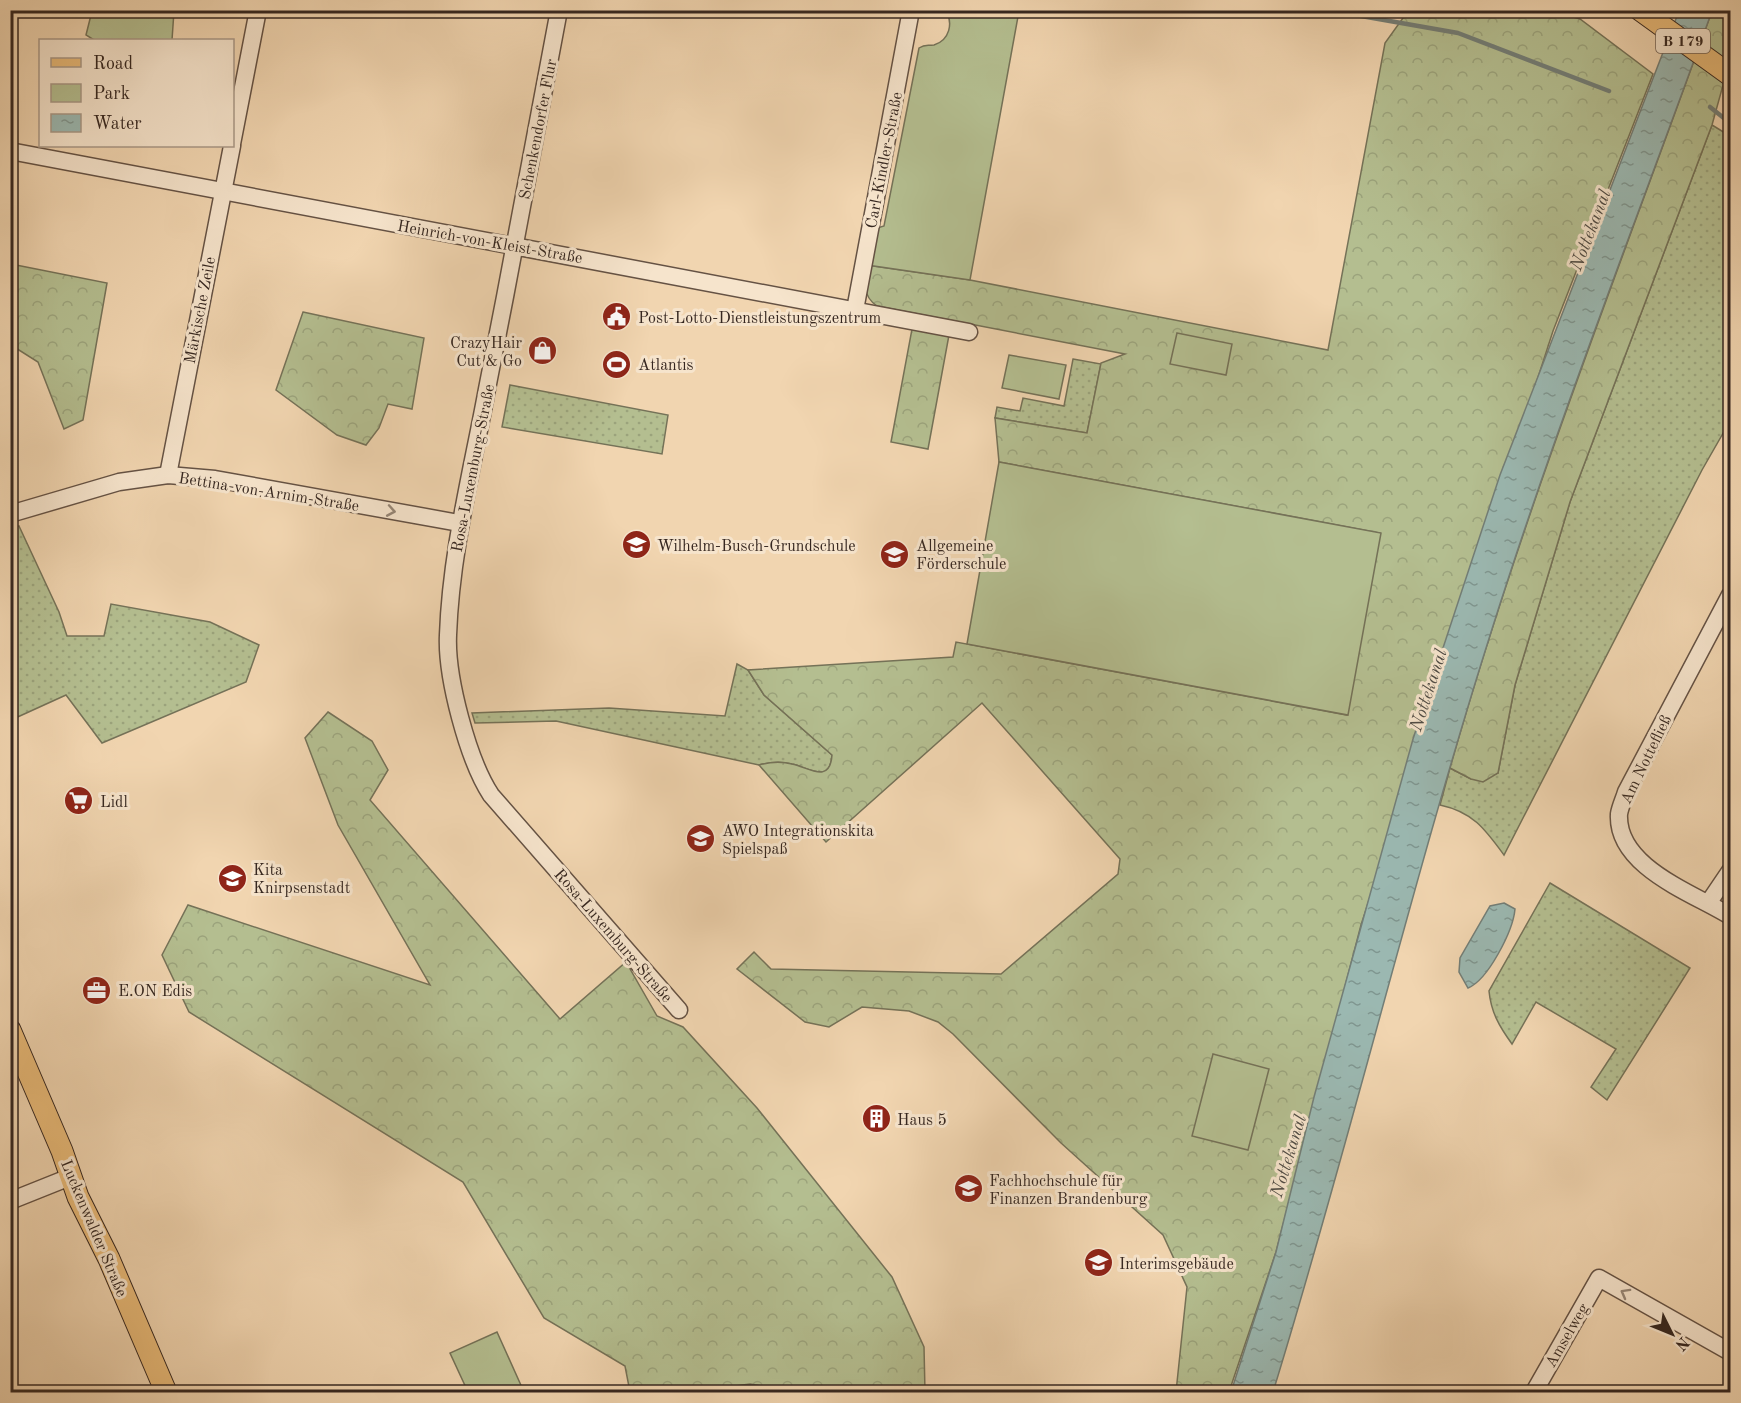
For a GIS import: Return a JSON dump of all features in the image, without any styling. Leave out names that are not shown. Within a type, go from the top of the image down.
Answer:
[{"type":"main road","name":"B 179","points":[[1640,10],[1728,74]]},
{"type":"main road","name":"Luckenwalder Straße","points":[[10,1030],[58,1142],[70,1176],[166,1392]]},
{"type":"street","name":"Märkische Zeile","points":[[234,135],[258,10]]},
{"type":"street","name":"Schenkendorfer Flur","points":[[514,247],[559,10]]},
{"type":"street","name":"Carl-Kindler-Straße","points":[[855,310],[911,10]]},
{"type":"street","name":"Märkische Zeile","points":[[168,475],[232,147]]},
{"type":"street","name":"Heinrich-von-Kleist-Straße","points":[[10,151],[969,332]]},
{"type":"street","name":"Rosa-Luxemburg-Straße","points":[[514,247],[459,523],[448,637],[452,677],[462,719],[484,783],[496,801],[680,1010]]},
{"type":"street","name":"Bettina-von-Arnim-Straße","points":[[10,514],[44,502],[131,479],[168,475],[215,479],[459,523]]},
{"type":"street","name":"Am Nottefließ","points":[[1731,595],[1626,792],[1619,813],[1624,839],[1641,864],[1731,916]]},
{"type":"street","points":[[1709,902],[1731,870]]},
{"type":"street","points":[[10,1201],[70,1176]]},
{"type":"street","name":"Amselweg","points":[[1534,1392],[1599,1278],[1731,1352]]},
{"type":"green space","points":[[92,11],[174,11],[172,39],[92,39],[86,35]]},
{"type":"green space","points":[[946,11],[1019,11],[970,280],[867,265],[874,229],[884,226],[919,48],[939,43],[947,35],[949,21]]},
{"type":"green space","points":[[1408,11],[1553,11],[1580,19],[1653,74],[1553,331],[1361,925],[1276,1252],[1229,1392],[1176,1392],[1187,1287],[1163,1235],[1061,1143],[953,1034],[938,1022],[909,1011],[862,1007],[829,1027],[805,1022],[737,969],[754,952],[771,969],[1001,974],[1118,874],[1120,859],[982,703],[826,842],[759,765],[783,762],[823,772],[830,764],[832,755],[764,695],[748,670],[953,657],[956,642],[1347,715],[1380,533],[999,462],[995,418],[1087,433],[1101,363],[1125,354],[877,306],[866,293],[865,277],[867,265],[970,280],[1328,350],[1385,43]]},
{"type":"green space","points":[[1712,11],[1730,11],[1730,60],[1712,125],[1570,502],[1515,685],[1498,773],[1483,782],[1471,779],[1450,768],[1479,672],[1541,482]]},
{"type":"green space","points":[[1712,125],[1730,136],[1730,421],[1702,470],[1504,855],[1491,837],[1470,817],[1440,805],[1450,768],[1471,779],[1498,773],[1515,685],[1570,502]]},
{"type":"green space","points":[[11,264],[107,283],[83,420],[64,429],[38,362],[11,345]]},
{"type":"green space","points":[[303,312],[424,338],[412,409],[388,404],[379,428],[366,445],[337,435],[276,390]]},
{"type":"green space","points":[[912,329],[949,335],[928,449],[891,442]]},
{"type":"green space","points":[[1177,333],[1232,344],[1226,375],[1170,364]]},
{"type":"green space","points":[[1009,355],[1066,365],[1059,399],[1002,388]]},
{"type":"green space","points":[[1073,359],[1101,364],[1087,433],[995,418],[997,407],[1020,411],[1023,398],[1064,406]]},
{"type":"green space","points":[[510,385],[668,415],[662,454],[502,427]]},
{"type":"green space","points":[[999,462],[1381,533],[1348,715],[967,644]]},
{"type":"green space","points":[[19,526],[59,612],[67,636],[104,636],[111,604],[210,622],[259,645],[246,682],[102,743],[66,695],[11,720],[10,529]]},
{"type":"green space","points":[[737,664],[748,670],[764,695],[832,755],[827,769],[817,772],[783,762],[759,765],[556,721],[475,723],[472,713],[609,708],[725,716]]},
{"type":"green space","points":[[328,712],[372,741],[388,770],[370,800],[560,1019],[626,962],[657,1016],[683,1027],[757,1108],[892,1277],[924,1347],[925,1392],[797,1392],[750,1384],[691,1392],[630,1392],[625,1366],[544,1318],[463,1182],[189,1012],[162,955],[188,905],[430,985],[338,825],[305,738]]},
{"type":"green space","points":[[1550,883],[1690,968],[1607,1100],[1591,1087],[1616,1049],[1536,1002],[1512,1044],[1492,1006],[1489,991]]},
{"type":"green space","points":[[1213,1054],[1269,1069],[1248,1150],[1192,1136]]},
{"type":"green space","points":[[497,1332],[524,1392],[468,1392],[450,1353]]},
{"type":"water","points":[[1679,11],[1712,11],[1571,396],[1492,629],[1435,819],[1302,1297],[1273,1392],[1231,1392],[1276,1252],[1314,1097],[1413,739],[1500,475]]},
{"type":"water","points":[[1504,903],[1515,909],[1505,942],[1484,975],[1468,988],[1459,972],[1460,958],[1490,906]]},
{"type":"waterway","points":[[1327,10],[1458,33],[1609,91]]},
{"type":"waterway","points":[[1710,107],[1730,123]]},
{"type":"place","name":"Post-Lotto-Dienstleistungszentrum","points":[[617,317]]},
{"type":"place","name":"CrazyHair Cut & Go","points":[[543,351]]},
{"type":"place","name":"Atlantis","points":[[617,364]]},
{"type":"place","name":"Wilhelm-Busch-Grundschule","points":[[636,545]]},
{"type":"place","name":"Allgemeine Förderschule","points":[[895,554]]},
{"type":"place","name":"Lidl","points":[[79,801]]},
{"type":"place","name":"AWO Integrationskita Spielspaß","points":[[701,839]]},
{"type":"place","name":"Kita Knirpsenstadt","points":[[232,878]]},
{"type":"place","name":"E.ON Edis","points":[[97,990]]},
{"type":"place","name":"Haus 5","points":[[876,1119]]},
{"type":"place","name":"Fachhochschule für Finanzen Brandenburg","points":[[968,1189]]},
{"type":"place","name":"Interimsgebäude","points":[[1098,1263]]},
{"type":"water label","name":"Nottekanal","points":[[1590,230]]},
{"type":"water label","name":"Nottekanal","points":[[1428,690]]},
{"type":"water label","name":"Nottekanal","points":[[1288,1156]]}]
